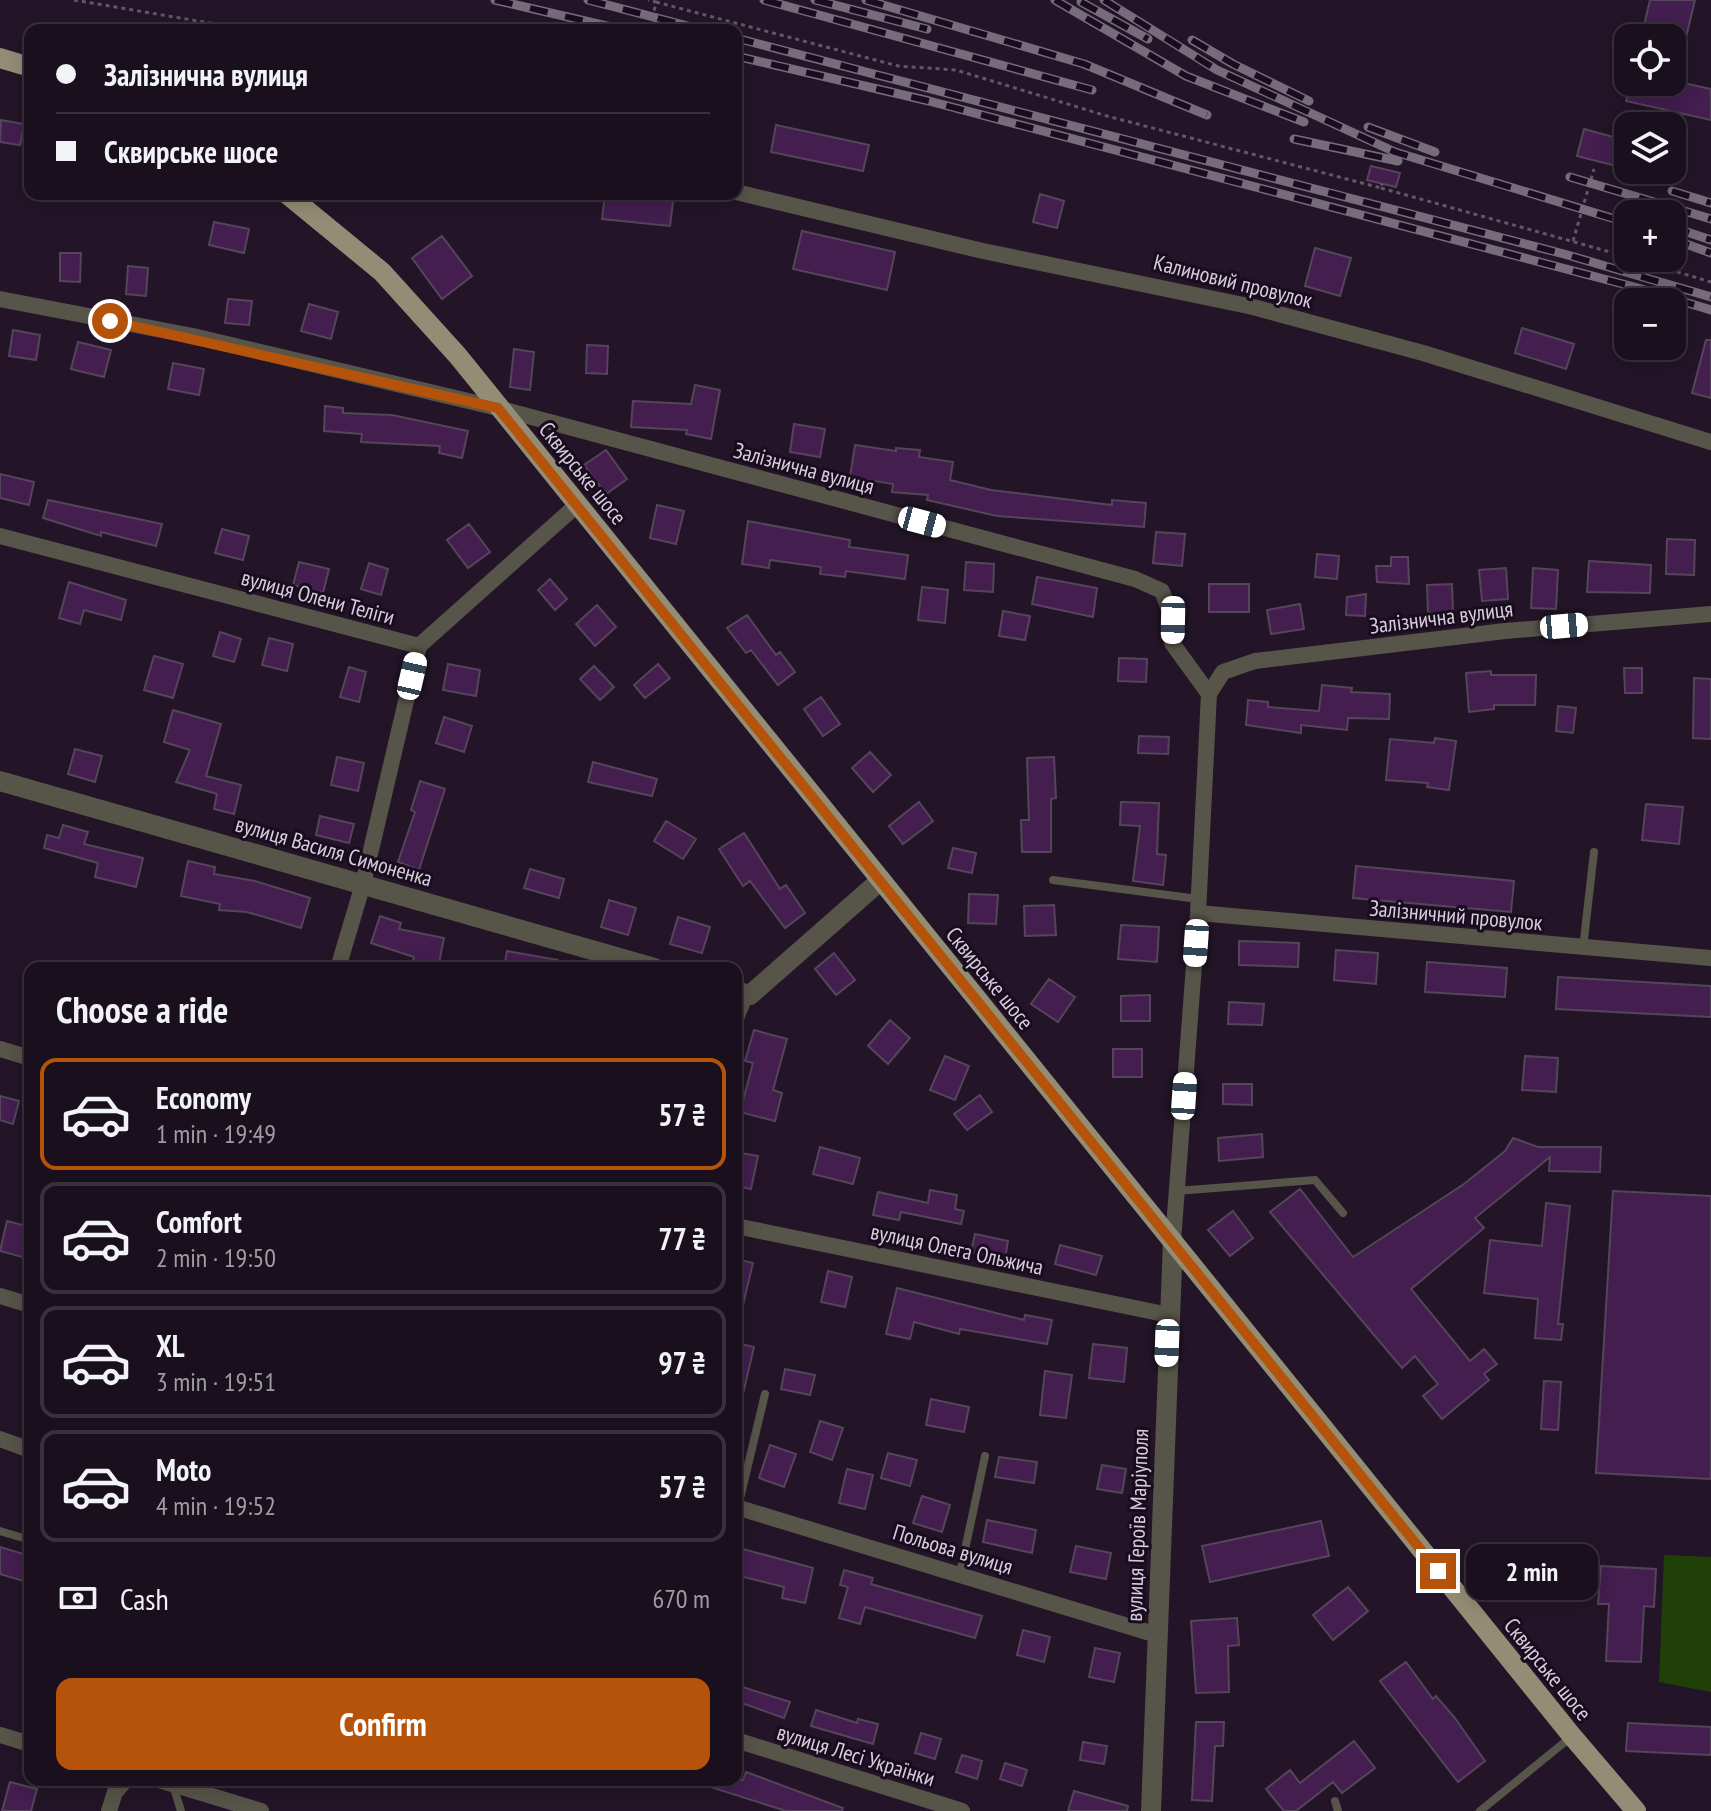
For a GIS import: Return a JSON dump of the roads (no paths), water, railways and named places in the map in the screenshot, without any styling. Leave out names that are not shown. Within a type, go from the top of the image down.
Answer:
[{"type":"main road","points":[[0,58],[24,65]]},
{"type":"main road","name":"Сквирське шосе","points":[[294,200],[382,272],[421,312],[1572,1736],[1636,1811]]},
{"type":"street","name":"Калиновий провулок","points":[[742,193],[983,251],[1253,307],[1439,358],[1711,442]]},
{"type":"street","name":"Залізнична вулиця","points":[[0,299],[193,336],[498,408],[1135,579],[1162,591],[1173,620],[1172,643],[1209,694],[1223,672],[1255,661],[1505,631],[1711,614]]},
{"type":"street","name":"вулиця Олени Теліги","points":[[0,536],[419,646],[578,504]]},
{"type":"street","points":[[340,962],[363,884],[419,646]]},
{"type":"street","points":[[1173,1241],[1198,906],[1209,694]]},
{"type":"street","name":"вулиця Василя Симоненка","points":[[0,781],[634,962]]},
{"type":"street","points":[[743,993],[881,880]]},
{"type":"street","name":"Залізничний провулок","points":[[1198,906],[1583,949],[1711,958]]},
{"type":"street","points":[[0,1049],[24,1056]]},
{"type":"street","name":"вулиця Олега Ольжича","points":[[742,1227],[1169,1315]]},
{"type":"street","name":"вулиця Героїв Маріуполя","points":[[1151,1811],[1173,1241]]},
{"type":"street","points":[[0,1296],[24,1303]]},
{"type":"street","points":[[0,1439],[24,1448]]},
{"type":"street","name":"Польова вулиця","points":[[742,1508],[1157,1635]]},
{"type":"street","points":[[0,1735],[24,1742]]},
{"type":"street","name":"вулиця Лесі Українки","points":[[742,1742],[962,1811]]},
{"type":"street","points":[[109,1811],[115,1792],[120,1786]]},
{"type":"street","points":[[179,1786],[261,1811]]},
{"type":"lane","points":[[1583,949],[1594,852]]},
{"type":"lane","points":[[1053,880],[1198,906]]},
{"type":"lane","points":[[1177,1191],[1315,1180],[1343,1213]]},
{"type":"lane","points":[[742,1487],[765,1394]]},
{"type":"lane","points":[[960,1573],[985,1456]]},
{"type":"lane","points":[[0,1531],[24,1538]]},
{"type":"lane","points":[[1480,1811],[1572,1736]]},
{"type":"lane","points":[[168,1786],[181,1811]]},
{"type":"lane","points":[[1335,1801],[1338,1811]]},
{"type":"railway","points":[[495,0],[598,24]]},
{"type":"railway","points":[[588,0],[680,24]]},
{"type":"railway","points":[[764,0],[1092,90]]},
{"type":"railway","points":[[815,0],[927,29]]},
{"type":"railway","points":[[866,0],[1084,64],[1207,115]]},
{"type":"railway","points":[[1055,0],[1186,76],[1304,122]]},
{"type":"railway","points":[[1104,0],[1217,70],[1395,152],[1614,219]]},
{"type":"railway","points":[[1081,2],[1148,39]]},
{"type":"railway","points":[[742,40],[1564,254],[1711,297]]},
{"type":"railway","points":[[1192,40],[1309,101]]},
{"type":"railway","points":[[742,57],[929,101],[1638,288],[1711,310]]},
{"type":"railway","points":[[1368,127],[1435,152]]},
{"type":"railway","points":[[1294,139],[1398,161]]},
{"type":"railway","points":[[1570,177],[1711,219]]},
{"type":"railway","points":[[1672,191],[1711,203]]},
{"type":"railway","points":[[1686,232],[1711,240]]},
{"type":"railway","points":[[1686,244],[1711,253]]}]
